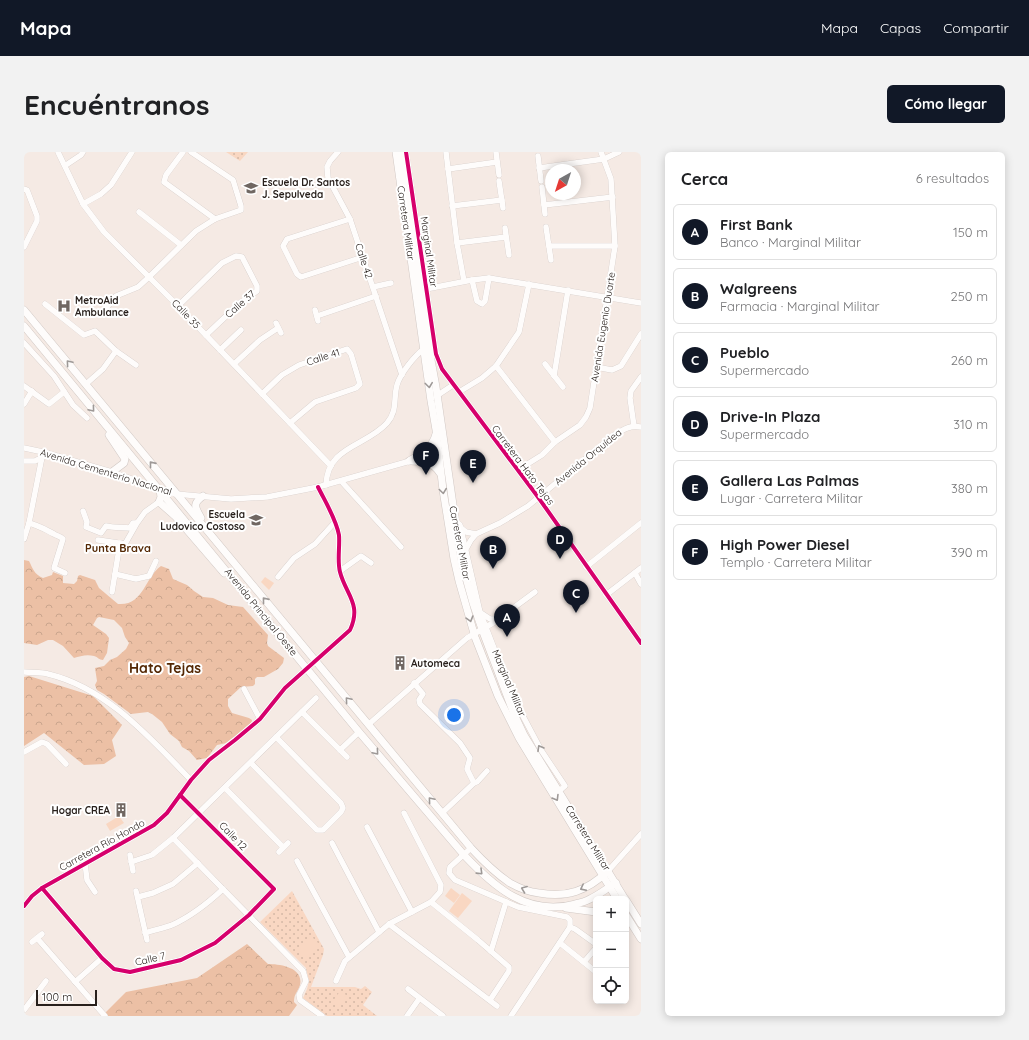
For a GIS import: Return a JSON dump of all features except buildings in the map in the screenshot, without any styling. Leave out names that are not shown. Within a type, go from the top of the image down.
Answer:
[{"type":"main road","name":"Carretera Militar","points":[[396,152],[431,401],[463,566],[514,714],[524,735],[559,791],[606,874],[612,885],[615,896]]},
{"type":"main road","name":"Carretera Militar","points":[[402,152],[431,360],[438,395],[442,452],[441,475],[454,559],[459,581],[474,634],[498,696],[519,738],[606,874]]},
{"type":"main road","name":"Avenida Principal Oeste","points":[[24,310],[471,848],[487,865],[510,883],[531,892],[552,896],[570,894],[580,890],[606,874]]},
{"type":"main road","name":"Avenida Principal Oeste","points":[[24,326],[359,732],[480,873],[510,895],[539,906],[554,908],[569,906],[588,900],[612,885]]},
{"type":"main road","points":[[106,426],[108,434],[125,459],[124,464],[112,472]]},
{"type":"main road","points":[[409,461],[430,448],[436,430]]},
{"type":"main road","points":[[409,461],[423,461],[431,464],[437,468],[441,475]]},
{"type":"main road","points":[[160,490],[161,497],[159,502],[175,516],[215,564],[240,587]]},
{"type":"main road","points":[[203,496],[196,503],[196,508],[210,534]]},
{"type":"main road","name":"Carretera Militar","points":[[612,885],[622,896]]},
{"type":"main road","name":"Carretera Militar","points":[[629,905],[641,924]]},
{"type":"main road","points":[[554,908],[593,912]]},
{"type":"main road","points":[[629,920],[640,938]]},
{"type":"main road","points":[[629,929],[640,938]]},
{"type":"street","name":"Calle 35","points":[[58,152],[66,165],[83,204],[104,232],[150,277],[331,466]]},
{"type":"street","points":[[66,165],[83,152]]},
{"type":"street","points":[[83,204],[100,194],[111,184],[132,152]]},
{"type":"street","points":[[183,152],[166,175],[164,182],[215,219]]},
{"type":"street","points":[[107,307],[116,296],[138,287],[150,277],[196,231],[215,219],[240,210],[241,206],[233,180],[191,152]]},
{"type":"street","name":"Calle 42","points":[[338,152],[327,167],[328,178],[350,219],[402,375]]},
{"type":"street","name":"Marginal Militar","points":[[406,152],[436,354]]},
{"type":"street","points":[[446,152],[457,243],[464,281]]},
{"type":"street","points":[[496,152],[503,208]]},
{"type":"street","name":"Avenida Eugenio Duarte","points":[[518,470],[542,455],[555,442],[580,425],[590,408],[616,246],[611,179],[600,152]]},
{"type":"street","points":[[539,168],[604,159],[619,152]]},
{"type":"street","points":[[538,156],[545,214]]},
{"type":"street","points":[[448,168],[497,162]]},
{"type":"street","points":[[24,189],[27,190],[37,216],[37,221],[24,247]]},
{"type":"street","points":[[544,205],[613,197]]},
{"type":"street","points":[[452,206],[502,200]]},
{"type":"street","points":[[140,212],[181,245]]},
{"type":"street","points":[[350,219],[287,239],[283,246],[296,274],[301,277],[363,258]]},
{"type":"street","points":[[546,227],[550,260]]},
{"type":"street","points":[[505,228],[509,255]]},
{"type":"street","points":[[457,243],[506,237]]},
{"type":"street","points":[[549,246],[616,246]]},
{"type":"street","name":"Calle 37","points":[[178,306],[222,263],[236,256],[242,257],[257,286],[257,291],[240,303],[206,335]]},
{"type":"street","points":[[426,289],[464,281],[489,278],[608,296],[641,303]]},
{"type":"street","points":[[472,280],[477,301],[482,304],[485,301],[489,278]]},
{"type":"street","points":[[373,287],[391,283]]},
{"type":"street","points":[[459,392],[482,378],[496,366],[519,332],[529,284]]},
{"type":"street","points":[[554,376],[568,290]]},
{"type":"street","points":[[317,315],[376,296]]},
{"type":"street","points":[[45,304],[84,335],[95,332],[116,351],[136,365]]},
{"type":"street","points":[[234,364],[260,340],[278,328]]},
{"type":"street","points":[[220,350],[241,330]]},
{"type":"street","points":[[596,367],[612,370],[621,366],[641,334]]},
{"type":"street","points":[[24,343],[54,376],[73,405],[87,418]]},
{"type":"street","name":"Calle 41","points":[[262,394],[282,375],[298,365],[346,349],[351,354],[360,384],[356,388],[315,402],[290,423]]},
{"type":"street","points":[[326,485],[326,477],[331,466],[346,449],[380,430],[388,422],[395,407],[397,386],[402,375],[418,353],[424,349]]},
{"type":"street","points":[[86,384],[103,369],[116,351]]},
{"type":"street","name":"Carretera Hato Tejas","points":[[436,354],[442,369],[453,385],[538,497],[641,643]]},
{"type":"street","points":[[545,364],[563,387]]},
{"type":"street","points":[[496,366],[555,442]]},
{"type":"street","points":[[54,376],[60,370]]},
{"type":"street","points":[[634,426],[630,398],[631,391],[641,377]]},
{"type":"street","points":[[438,395],[453,385]]},
{"type":"street","points":[[24,386],[49,404],[64,392]]},
{"type":"street","points":[[24,404],[32,391]]},
{"type":"street","name":"Avenida Orquídea","points":[[476,534],[528,506],[614,435],[625,428],[634,426],[641,427]]},
{"type":"street","name":"Avenida Cementerio Nacional","points":[[24,448],[42,455],[112,472],[160,490],[176,494],[231,499],[267,497],[318,487],[442,452]]},
{"type":"street","points":[[24,461],[35,461],[42,455]]},
{"type":"street","points":[[24,539],[29,523],[42,455]]},
{"type":"street","points":[[341,481],[401,547]]},
{"type":"street","name":"Carretera Río Hondo","points":[[24,906],[32,896],[42,888],[154,825],[167,812],[191,780],[209,760],[260,719],[285,688],[350,630],[355,620],[355,607],[340,572],[339,536],[335,522],[318,487]]},
{"type":"street","points":[[98,540],[125,544],[145,512],[159,502]]},
{"type":"street","points":[[83,511],[87,522],[86,527],[101,533],[106,526],[115,528],[120,526],[130,528],[133,523],[137,523]]},
{"type":"street","points":[[455,521],[466,532],[476,534],[466,549]]},
{"type":"street","points":[[278,577],[294,558],[315,544],[335,522]]},
{"type":"street","points":[[29,523],[44,528],[55,535],[61,536],[63,539],[54,568],[65,573]]},
{"type":"street","points":[[586,567],[641,523]]},
{"type":"street","points":[[461,528],[484,628]]},
{"type":"street","points":[[112,592],[120,543]]},
{"type":"street","points":[[340,572],[361,556],[371,563]]},
{"type":"street","points":[[115,574],[136,579],[149,576],[156,561]]},
{"type":"street","points":[[606,595],[641,568]]},
{"type":"street","points":[[635,573],[641,584]]},
{"type":"street","points":[[369,724],[467,638],[484,628],[535,592]]},
{"type":"street","points":[[480,612],[490,619],[497,619]]},
{"type":"street","points":[[24,672],[48,674],[88,688],[132,721],[191,780]]},
{"type":"street","points":[[414,683],[422,694],[419,700],[420,704],[460,743],[470,758],[467,769],[474,783]]},
{"type":"street","points":[[244,689],[260,719]]},
{"type":"street","points":[[131,862],[152,855],[173,838],[316,698]]},
{"type":"street","points":[[302,712],[347,757]]},
{"type":"street","points":[[340,750],[359,732]]},
{"type":"street","points":[[250,763],[317,830],[323,830],[341,812],[343,808],[341,803],[276,737]]},
{"type":"street","points":[[24,752],[42,742],[47,744],[66,764]]},
{"type":"street","points":[[442,813],[488,771]]},
{"type":"street","points":[[225,788],[283,847]]},
{"type":"street","name":"Calle 12","points":[[180,795],[274,889]]},
{"type":"street","points":[[336,981],[343,964],[349,957],[389,924],[431,902],[440,892],[441,885],[404,813]]},
{"type":"street","points":[[367,827],[412,912]]},
{"type":"street","points":[[606,874],[641,834]]},
{"type":"street","points":[[173,838],[303,971],[306,981],[299,995],[300,1000],[322,1016]]},
{"type":"street","points":[[332,843],[379,932]]},
{"type":"street","points":[[471,848],[450,867],[448,873],[455,880],[518,907],[567,917],[570,920],[570,927],[512,1016]]},
{"type":"street","points":[[130,855],[133,871]]},
{"type":"street","points":[[298,861],[349,957]]},
{"type":"street","points":[[86,863],[87,880],[95,892]]},
{"type":"street","points":[[138,897],[153,893],[173,884],[198,864]]},
{"type":"street","name":"Calle 7","points":[[42,888],[102,958],[114,969],[130,972],[181,960],[215,943],[249,915],[274,889]]},
{"type":"street","points":[[145,933],[185,919],[204,906],[223,889]]},
{"type":"street","points":[[136,891],[147,940]]},
{"type":"street","points":[[431,902],[491,951],[510,969],[490,1000]]},
{"type":"street","points":[[491,951],[506,902]]},
{"type":"street","points":[[389,924],[497,1006]]},
{"type":"street","points":[[570,927],[593,942]]},
{"type":"street","points":[[37,938],[106,1016]]},
{"type":"street","points":[[560,943],[593,970]]},
{"type":"street","points":[[584,962],[593,952]]},
{"type":"street","points":[[75,982],[102,958]]},
{"type":"street","points":[[24,1010],[46,981]]},
{"type":"street","points":[[408,989],[443,1016]]},
{"type":"street","points":[[407,1016],[420,998]]},
{"type":"street","points":[[99,1009],[104,1005]]},
{"type":"green space","points":[[24,560],[29,561],[36,573],[43,578],[52,575],[53,572],[63,576],[63,583],[74,584],[80,575],[95,580],[99,588],[118,604],[133,601],[139,596],[155,571],[161,566],[169,569],[173,579],[187,585],[203,597],[213,598],[228,605],[243,607],[268,635],[268,646],[284,658],[283,663],[278,669],[264,677],[257,677],[253,686],[241,687],[228,699],[228,706],[232,713],[249,718],[252,720],[251,725],[227,743],[217,745],[207,758],[197,760],[189,751],[182,747],[179,741],[170,734],[162,722],[152,714],[148,712],[131,714],[97,690],[95,685],[97,681],[95,668],[104,666],[110,660],[117,657],[126,649],[129,643],[122,628],[114,620],[99,617],[93,625],[106,634],[109,638],[107,653],[103,660],[89,655],[74,658],[63,646],[53,640],[48,640],[37,645],[24,643]]},
{"type":"green space","points":[[29,676],[93,696],[122,725],[112,740],[116,756],[104,764],[84,765],[44,733],[24,746],[24,677]]},
{"type":"green space","points":[[247,944],[268,964],[290,968],[295,970],[298,974],[300,985],[294,1002],[297,1005],[289,1016],[102,1016],[126,992],[197,978]]},
{"type":"shaded area","points":[[226,152],[248,152],[240,161]]},
{"type":"shaded area","points":[[265,577],[274,583],[269,590],[261,582]]},
{"type":"shaded area","points":[[119,816],[124,823],[110,831],[106,824]]},
{"type":"shaded area","points":[[451,888],[460,895],[454,903],[445,896]]},
{"type":"shaded area","points":[[292,891],[324,949],[311,987],[355,987],[361,989],[365,986],[372,992],[363,1005],[377,1016],[327,1016],[303,998],[309,981],[306,968],[260,922]]},
{"type":"shaded area","points":[[462,893],[472,901],[458,918],[449,911]]},
{"type":"shaded area","points":[[312,937],[320,945],[307,958],[299,950]]},
{"type":"shaded area","points":[[340,991],[346,995],[339,1006],[333,1001]]},
{"type":"cycle path","points":[[406,152],[436,354],[442,369],[538,497],[641,643]]},
{"type":"cycle path","points":[[24,906],[32,896],[42,888],[154,825],[167,813],[191,780],[209,760],[260,719],[285,688],[350,630],[353,621],[354,606],[340,572],[338,529],[318,487]]},
{"type":"cycle path","points":[[42,888],[102,958],[114,969],[130,972],[181,960],[215,943],[249,915],[274,889],[180,795]]},
{"type":"place","name":"Escuela Dr. Santos J. Sepulveda","points":[[251,188]]},
{"type":"place","name":"MetroAid Ambulance","points":[[64,306]]},
{"type":"place","name":"High Power Diesel","points":[[426,475]]},
{"type":"place","name":"Gallera Las Palmas","points":[[473,483]]},
{"type":"place","name":"Escuela Ludovico Costoso","points":[[256,520]]},
{"type":"place","name":"Drive-In Plaza","points":[[560,559]]},
{"type":"place","name":"Walgreens","points":[[493,569]]},
{"type":"place","name":"Pueblo","points":[[576,613]]},
{"type":"place","name":"First Bank","points":[[507,637]]},
{"type":"place","name":"Automeca","points":[[400,663]]},
{"type":"place","name":"Hogar CREA","points":[[121,810]]},
{"type":"district","name":"Punta Brava","points":[[118,548]]},
{"type":"district","name":"Hato Tejas","points":[[165,668]]}]
